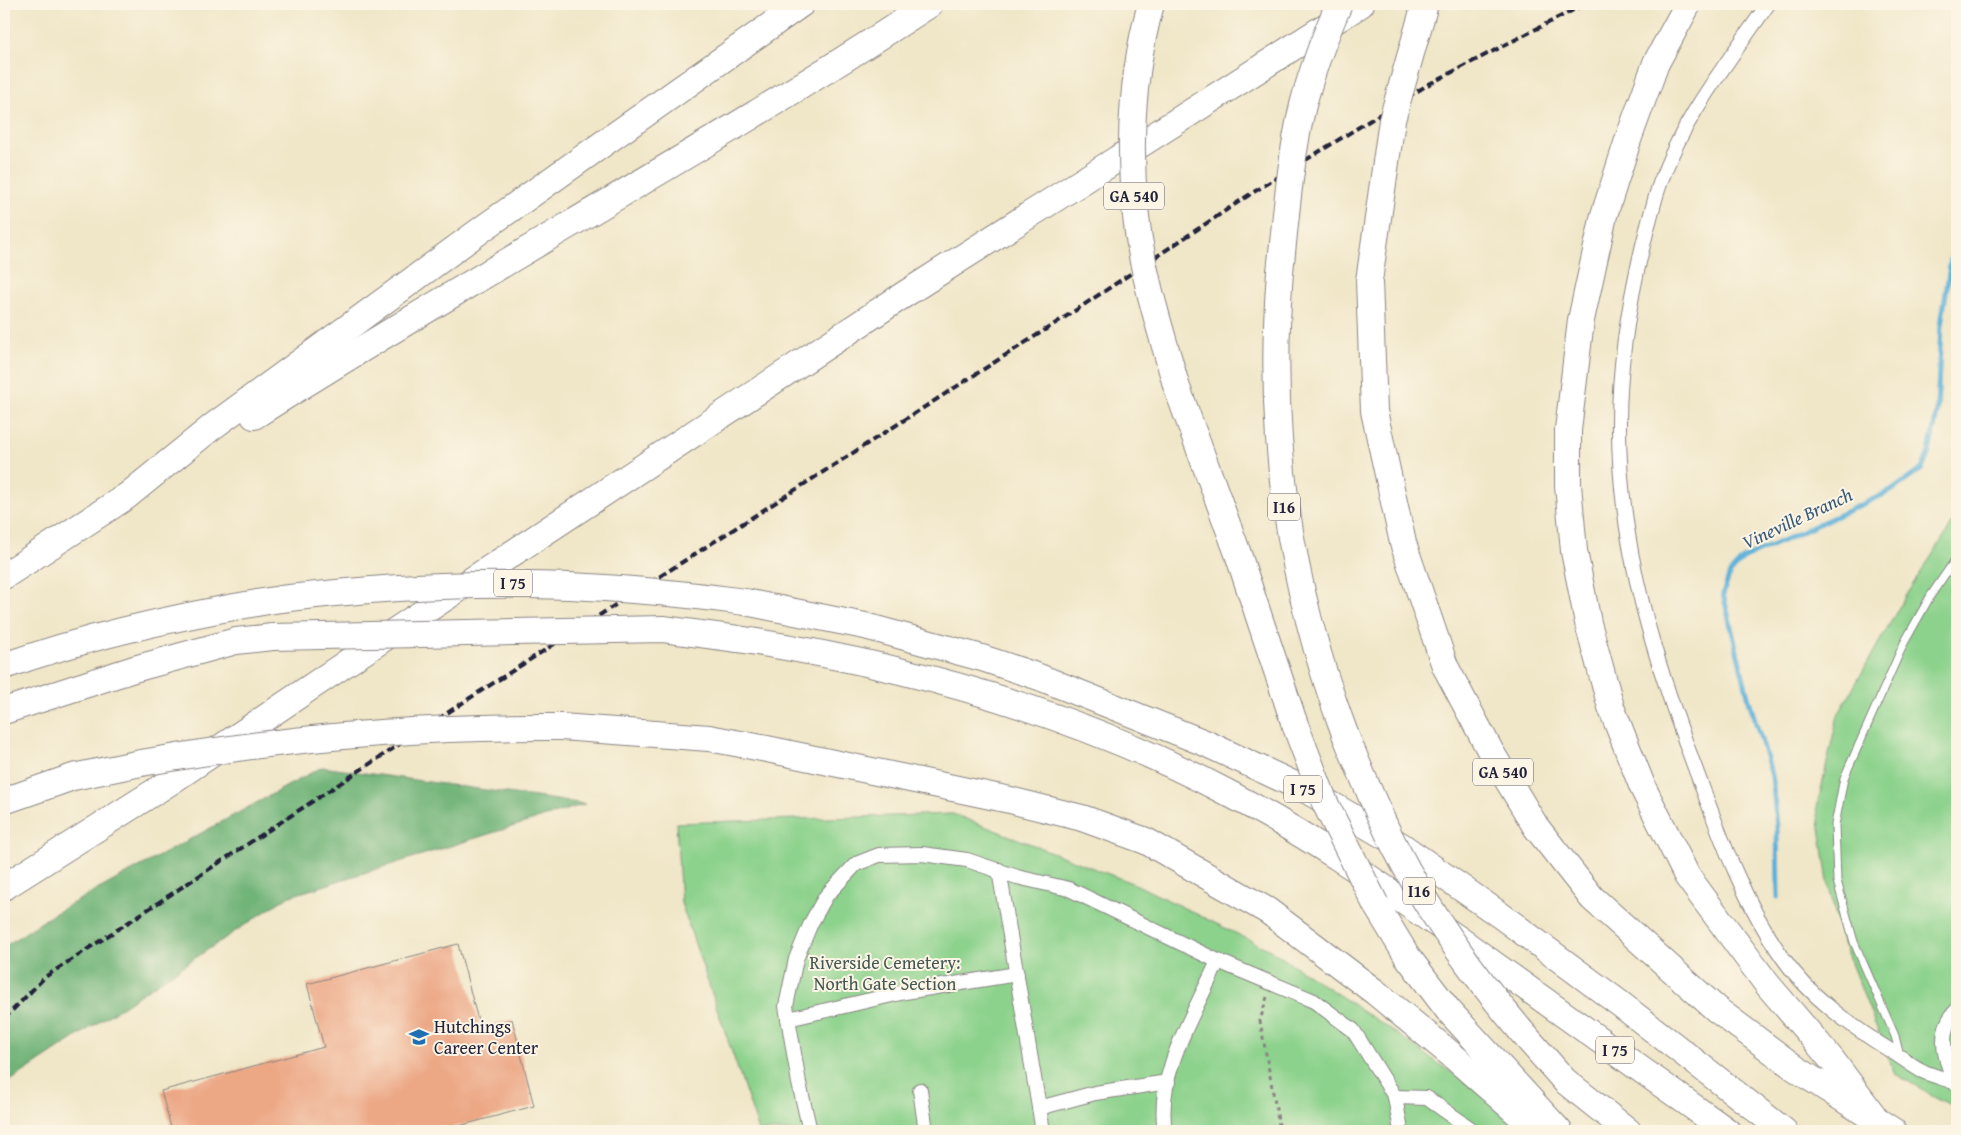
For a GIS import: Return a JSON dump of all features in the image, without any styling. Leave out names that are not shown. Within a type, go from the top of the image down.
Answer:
[{"type":"highway","points":[[127,496],[212,427],[477,233],[801,4]]},
{"type":"highway","points":[[4,576],[354,353],[846,59],[930,4]]},
{"type":"highway","name":"GA 540","points":[[1151,4],[1136,83],[1133,130],[1134,197],[1145,273],[1176,385],[1237,551],[1294,722],[1325,803],[1376,905],[1407,956],[1448,1010],[1559,1131]]},
{"type":"highway","name":"I16","points":[[1339,4],[1325,38],[1303,104],[1295,147],[1280,272],[1275,373],[1278,456],[1291,548],[1308,624],[1344,734],[1379,815],[1416,884],[1462,956],[1521,1030],[1565,1081],[1628,1131]]},
{"type":"highway","points":[[4,887],[170,782],[904,294],[1361,4]]},
{"type":"highway","name":"GA 540","points":[[1425,4],[1392,120],[1369,281],[1374,411],[1403,543],[1445,666],[1502,770],[1536,827],[1592,898],[1716,1009],[1795,1068],[1884,1125]]},
{"type":"highway","points":[[1688,4],[1656,63],[1604,215],[1581,320],[1568,430],[1568,485],[1574,551],[1588,623],[1611,707],[1643,788],[1687,876],[1768,984],[1884,1125]]},
{"type":"highway","name":"I 75","points":[[4,666],[90,639],[153,623],[281,599],[411,585],[542,583],[644,589],[745,602],[865,626],[998,664],[1088,696],[1205,743],[1308,791],[1400,845],[1500,915],[1627,1009],[1784,1131]]},
{"type":"highway","name":"I 75","points":[[4,711],[134,669],[236,641],[273,637],[664,628],[864,661],[988,694],[1108,736],[1223,790],[1278,820],[1387,889],[1727,1131]]},
{"type":"highway","points":[[4,801],[73,777],[142,763],[262,743],[340,735],[444,728],[561,727],[709,738],[1010,800],[1082,818],[1146,841],[1268,911],[1432,1038],[1538,1131]]},
{"type":"street","points":[[1768,4],[1683,130],[1669,158],[1650,219],[1634,288],[1623,355],[1619,423],[1625,522],[1643,611],[1678,722],[1719,834],[1748,899],[1783,959],[1818,998],[1867,1036],[1921,1070],[1956,1083]]},
{"type":"street","points":[[810,1131],[786,1006],[796,959],[811,922],[826,896],[856,864],[879,855],[922,854],[968,860],[1017,877],[1069,888],[1218,961],[1314,1001],[1354,1030],[1395,1097],[1402,1131]]},
{"type":"street","points":[[999,870],[1043,1131]]},
{"type":"street","points":[[1165,1131],[1163,1122],[1168,1082],[1177,1044],[1195,1013],[1218,961]]},
{"type":"street","points":[[788,1019],[905,992],[1017,974]]},
{"type":"street","points":[[1956,1083],[1947,1066],[1943,1042],[1950,1017],[1957,1010]]},
{"type":"street","points":[[1039,1108],[1095,1093],[1168,1082]]},
{"type":"street","points":[[920,1090],[926,1131]]},
{"type":"street","points":[[1395,1097],[1426,1098],[1474,1131]]},
{"type":"lane","points":[[1901,1057],[1895,1036],[1851,933],[1837,881],[1835,825],[1844,778],[1904,643],[1931,595],[1957,557]]},
{"type":"path","points":[[1275,985],[1266,998],[1260,1022],[1279,1131]]},
{"type":"green space","points":[[1957,514],[1957,1109],[1895,1074],[1841,938],[1828,882],[1817,807],[1838,715],[1906,595]]},
{"type":"green space","points":[[322,767],[585,804],[287,897],[4,1085],[4,947],[55,913]]},
{"type":"green space","name":"Riverside Cemetery: North Gate Section","points":[[953,814],[1137,885],[1272,951],[1387,1027],[1534,1131],[759,1131],[681,903],[676,823]]},
{"type":"building","name":"Hutchings Career Center","points":[[458,944],[480,1028],[512,1019],[534,1106],[440,1131],[172,1131],[161,1091],[324,1047],[307,984]]},
{"type":"waterway","name":"Vineville Branch","points":[[1778,897],[1777,827],[1772,776],[1749,700],[1723,594],[1730,573],[1743,559],[1891,491],[1922,469],[1929,452],[1937,413],[1941,325],[1957,221]]},
{"type":"railway","points":[[4,1019],[45,977],[470,698],[1073,312],[1249,195],[1429,84],[1585,4]]},
{"type":"place","name":"Hutchings Career Center","points":[[419,1037]]}]
